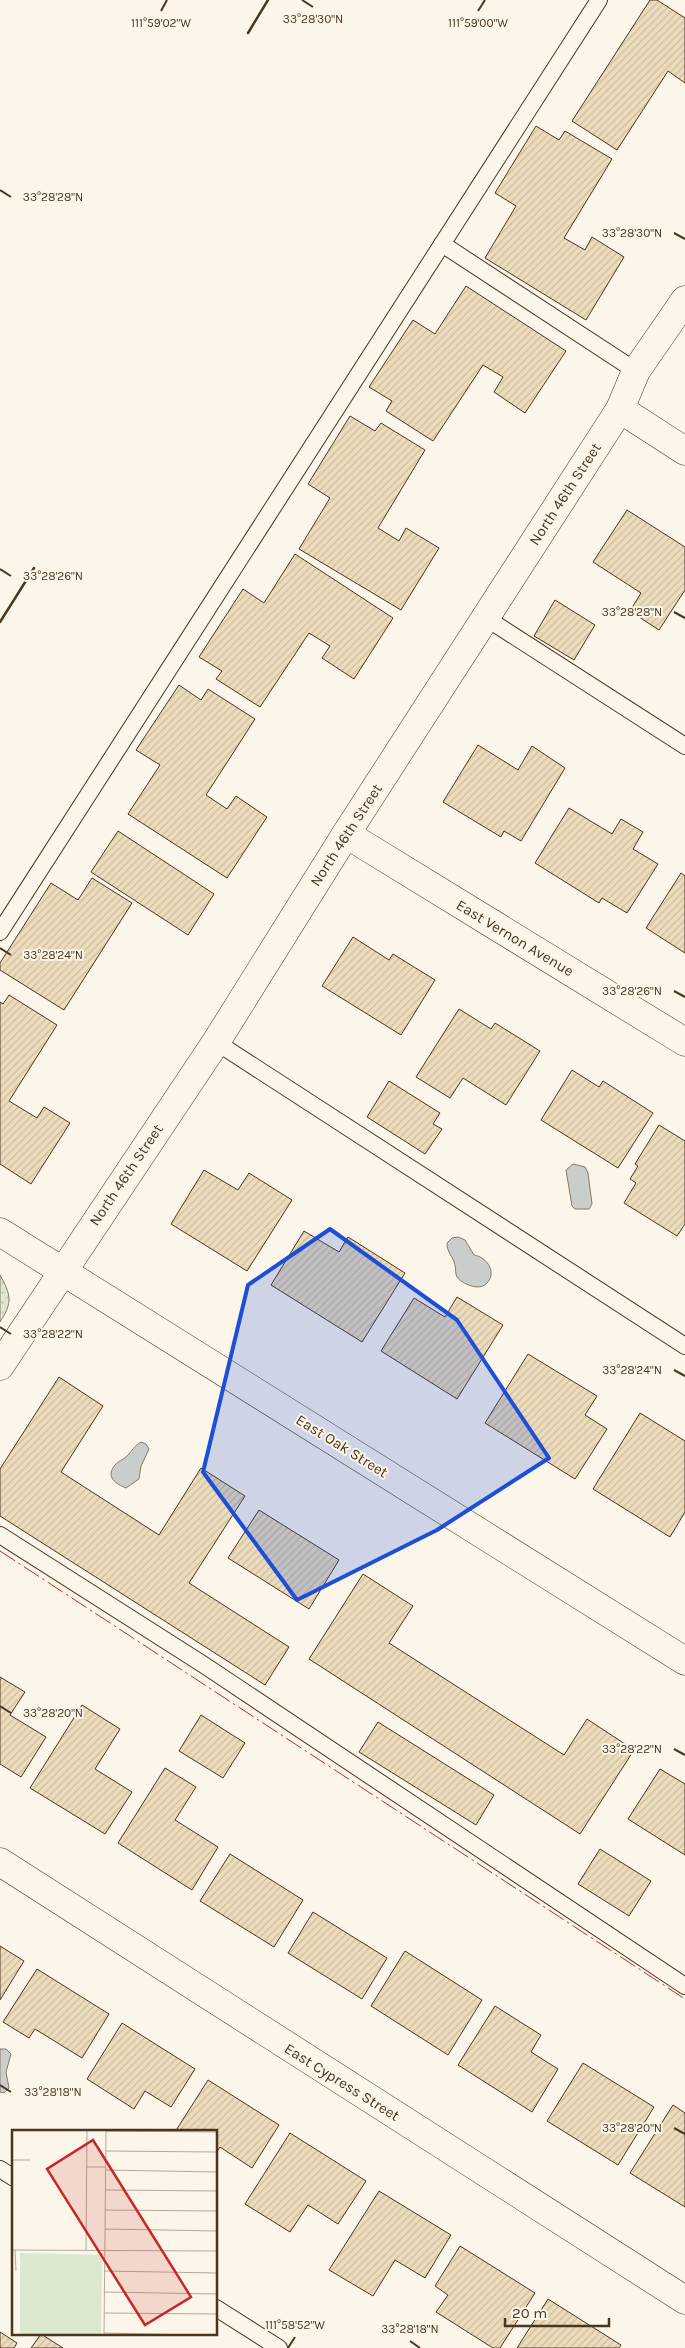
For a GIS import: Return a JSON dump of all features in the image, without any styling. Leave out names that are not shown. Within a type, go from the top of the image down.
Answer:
[{"type":"street","name":"North 46th Street","points":[[0,1366],[216,1042],[346,834],[620,409],[636,371],[685,300]]},
{"type":"street","points":[[620,409],[685,450]]},
{"type":"street","name":"East Vernon Avenue","points":[[346,834],[685,1042]]},
{"type":"street","name":"East Oak Street","points":[[0,1232],[685,1661]]},
{"type":"street","name":"East Cypress Street","points":[[0,1862],[685,2300]]},
{"type":"lane","points":[[0,932],[598,0]]},
{"type":"lane","points":[[442,244],[636,371]]},
{"type":"lane","points":[[486,618],[685,746]]},
{"type":"lane","points":[[216,1042],[685,1346]]},
{"type":"lane","points":[[0,1535],[212,1671],[685,1986]]},
{"type":"lane","points":[[0,2169],[12,2177]]},
{"type":"lane","points":[[218,2309],[279,2348]]},
{"type":"highlighted area","points":[[330,1229],[457,1320],[549,1458],[437,1530],[297,1600],[203,1472],[248,1285]]},
{"type":"green space","points":[[0,1275],[8,1293],[9,1304],[0,1322]]},
{"type":"shaded area","points":[[573,1164],[585,1167],[588,1173],[592,1204],[589,1209],[575,1209],[572,1206],[566,1170]]},
{"type":"shaded area","points":[[458,1237],[465,1240],[474,1255],[487,1262],[491,1275],[483,1286],[471,1286],[457,1277],[447,1243],[452,1238]]},
{"type":"shaded area","points":[[141,1442],[146,1444],[149,1449],[141,1466],[139,1479],[126,1488],[113,1480],[111,1476],[112,1469]]},
{"type":"shaded area","points":[[0,2049],[6,2049],[11,2054],[6,2072],[9,2088],[4,2093],[0,2092]]},
{"type":"building","points":[[650,0],[657,0],[685,18],[685,83],[668,71],[617,150],[572,121]]},
{"type":"building","points":[[536,126],[559,140],[565,131],[612,159],[564,238],[585,250],[592,237],[624,257],[586,320],[485,258],[516,206],[495,193]]},
{"type":"building","points":[[466,286],[566,351],[525,413],[494,392],[503,377],[483,365],[433,441],[386,411],[392,401],[369,387],[413,320],[435,334]]},
{"type":"building","points":[[350,416],[375,431],[381,423],[425,450],[378,528],[399,541],[406,528],[439,548],[401,610],[299,549],[330,498],[308,484]]},
{"type":"building","points":[[627,510],[685,547],[685,590],[659,630],[630,611],[641,593],[593,562]]},
{"type":"building","points":[[295,554],[393,618],[354,679],[322,658],[330,646],[309,633],[260,707],[216,679],[222,671],[199,657],[243,589],[264,603]]},
{"type":"building","points":[[555,600],[595,625],[574,660],[534,636]]},
{"type":"building","points":[[179,685],[201,700],[208,689],[255,719],[206,795],[227,809],[236,796],[267,817],[227,878],[128,814],[160,765],[136,750]]},
{"type":"building","points":[[478,745],[518,770],[532,746],[565,768],[521,841],[504,831],[501,837],[443,802]]},
{"type":"building","points":[[569,808],[612,834],[621,819],[643,832],[633,849],[658,864],[627,913],[602,898],[599,903],[535,863]]},
{"type":"building","points":[[118,831],[214,894],[188,935],[91,872]]},
{"type":"building","points":[[681,873],[685,876],[685,953],[646,928]]},
{"type":"building","points":[[92,878],[132,903],[64,1010],[0,970],[0,963],[51,883],[78,900]]},
{"type":"building","points":[[353,937],[389,960],[393,954],[435,980],[401,1035],[322,986]]},
{"type":"building","points":[[9,995],[57,1025],[9,1101],[37,1118],[44,1107],[70,1123],[31,1184],[0,1164],[0,1002],[3,1004]]},
{"type":"building","points":[[459,1009],[491,1029],[495,1023],[540,1051],[506,1105],[463,1078],[450,1098],[416,1077]]},
{"type":"building","points":[[572,1070],[599,1087],[603,1081],[653,1113],[618,1168],[541,1120]]},
{"type":"building","points":[[389,1081],[440,1113],[433,1124],[442,1129],[425,1154],[367,1117]]},
{"type":"building","points":[[659,1125],[685,1141],[685,1224],[677,1236],[624,1203],[636,1183],[630,1179],[638,1166],[635,1164]]},
{"type":"building","points":[[204,1170],[238,1190],[249,1173],[292,1200],[247,1271],[171,1224]]},
{"type":"building","points":[[304,1231],[339,1252],[348,1237],[405,1273],[362,1342],[271,1285]]},
{"type":"building","points":[[457,1297],[503,1325],[457,1399],[381,1351],[414,1298],[445,1317]]},
{"type":"building","points":[[528,1354],[597,1396],[585,1415],[607,1429],[575,1479],[485,1423]]},
{"type":"building","points":[[59,1377],[103,1406],[61,1472],[159,1535],[201,1468],[245,1496],[189,1583],[289,1647],[265,1685],[0,1516],[0,1469]]},
{"type":"building","points":[[640,1413],[685,1441],[685,1512],[670,1537],[593,1489]]},
{"type":"building","points":[[259,1510],[339,1560],[309,1609],[228,1558]]},
{"type":"building","points":[[363,1574],[413,1606],[389,1643],[564,1755],[587,1719],[634,1750],[580,1834],[309,1659]]},
{"type":"building","points":[[0,1677],[25,1692],[10,1715],[46,1737],[21,1777],[0,1764]]},
{"type":"building","points":[[82,1705],[120,1729],[95,1769],[132,1792],[105,1834],[30,1788]]},
{"type":"building","points":[[201,1715],[245,1743],[223,1778],[179,1751]]},
{"type":"building","points":[[378,1722],[494,1795],[476,1825],[359,1752]]},
{"type":"building","points":[[165,1768],[196,1787],[175,1820],[218,1847],[192,1890],[118,1843]]},
{"type":"building","points":[[660,1769],[685,1784],[685,1855],[628,1819]]},
{"type":"building","points":[[600,1849],[651,1881],[629,1916],[578,1884]]},
{"type":"building","points":[[230,1854],[303,1900],[274,1947],[200,1901]]},
{"type":"building","points":[[313,1912],[387,1958],[362,1999],[288,1953]]},
{"type":"building","points":[[0,1946],[24,1961],[0,2000]]},
{"type":"building","points":[[405,1951],[482,2000],[448,2055],[371,2006]]},
{"type":"building","points":[[37,1969],[109,2014],[82,2058],[35,2029],[29,2038],[3,2022]]},
{"type":"building","points":[[495,2006],[541,2035],[531,2052],[558,2069],[532,2112],[458,2065]]},
{"type":"building","points":[[122,2023],[195,2069],[171,2107],[145,2091],[134,2109],[87,2079]]},
{"type":"building","points":[[583,2063],[654,2107],[618,2165],[547,2121]]},
{"type":"building","points":[[208,2080],[279,2125],[252,2168],[220,2147],[218,2150],[218,2130],[176,2130]]},
{"type":"building","points":[[673,2105],[685,2113],[685,2207],[630,2173]]},
{"type":"building","points":[[290,2133],[366,2181],[338,2224],[308,2205],[290,2232],[245,2204]]},
{"type":"building","points":[[379,2191],[451,2235],[425,2278],[395,2260],[373,2296],[329,2270]]},
{"type":"building","points":[[460,2246],[535,2293],[500,2348],[493,2348],[436,2312],[448,2295],[435,2286]]},
{"type":"building","points":[[548,2299],[621,2345],[619,2348],[517,2348]]},
{"type":"building","points":[[0,2332],[17,2343],[14,2348],[0,2348]]},
{"type":"building","points":[[40,2336],[44,2336],[63,2348],[31,2348]]},
{"type":"wall","points":[[248,33],[268,0]]},
{"type":"wall","points":[[0,622],[34,568]]},
{"type":"power","points":[[0,1551],[685,1999]]}]
